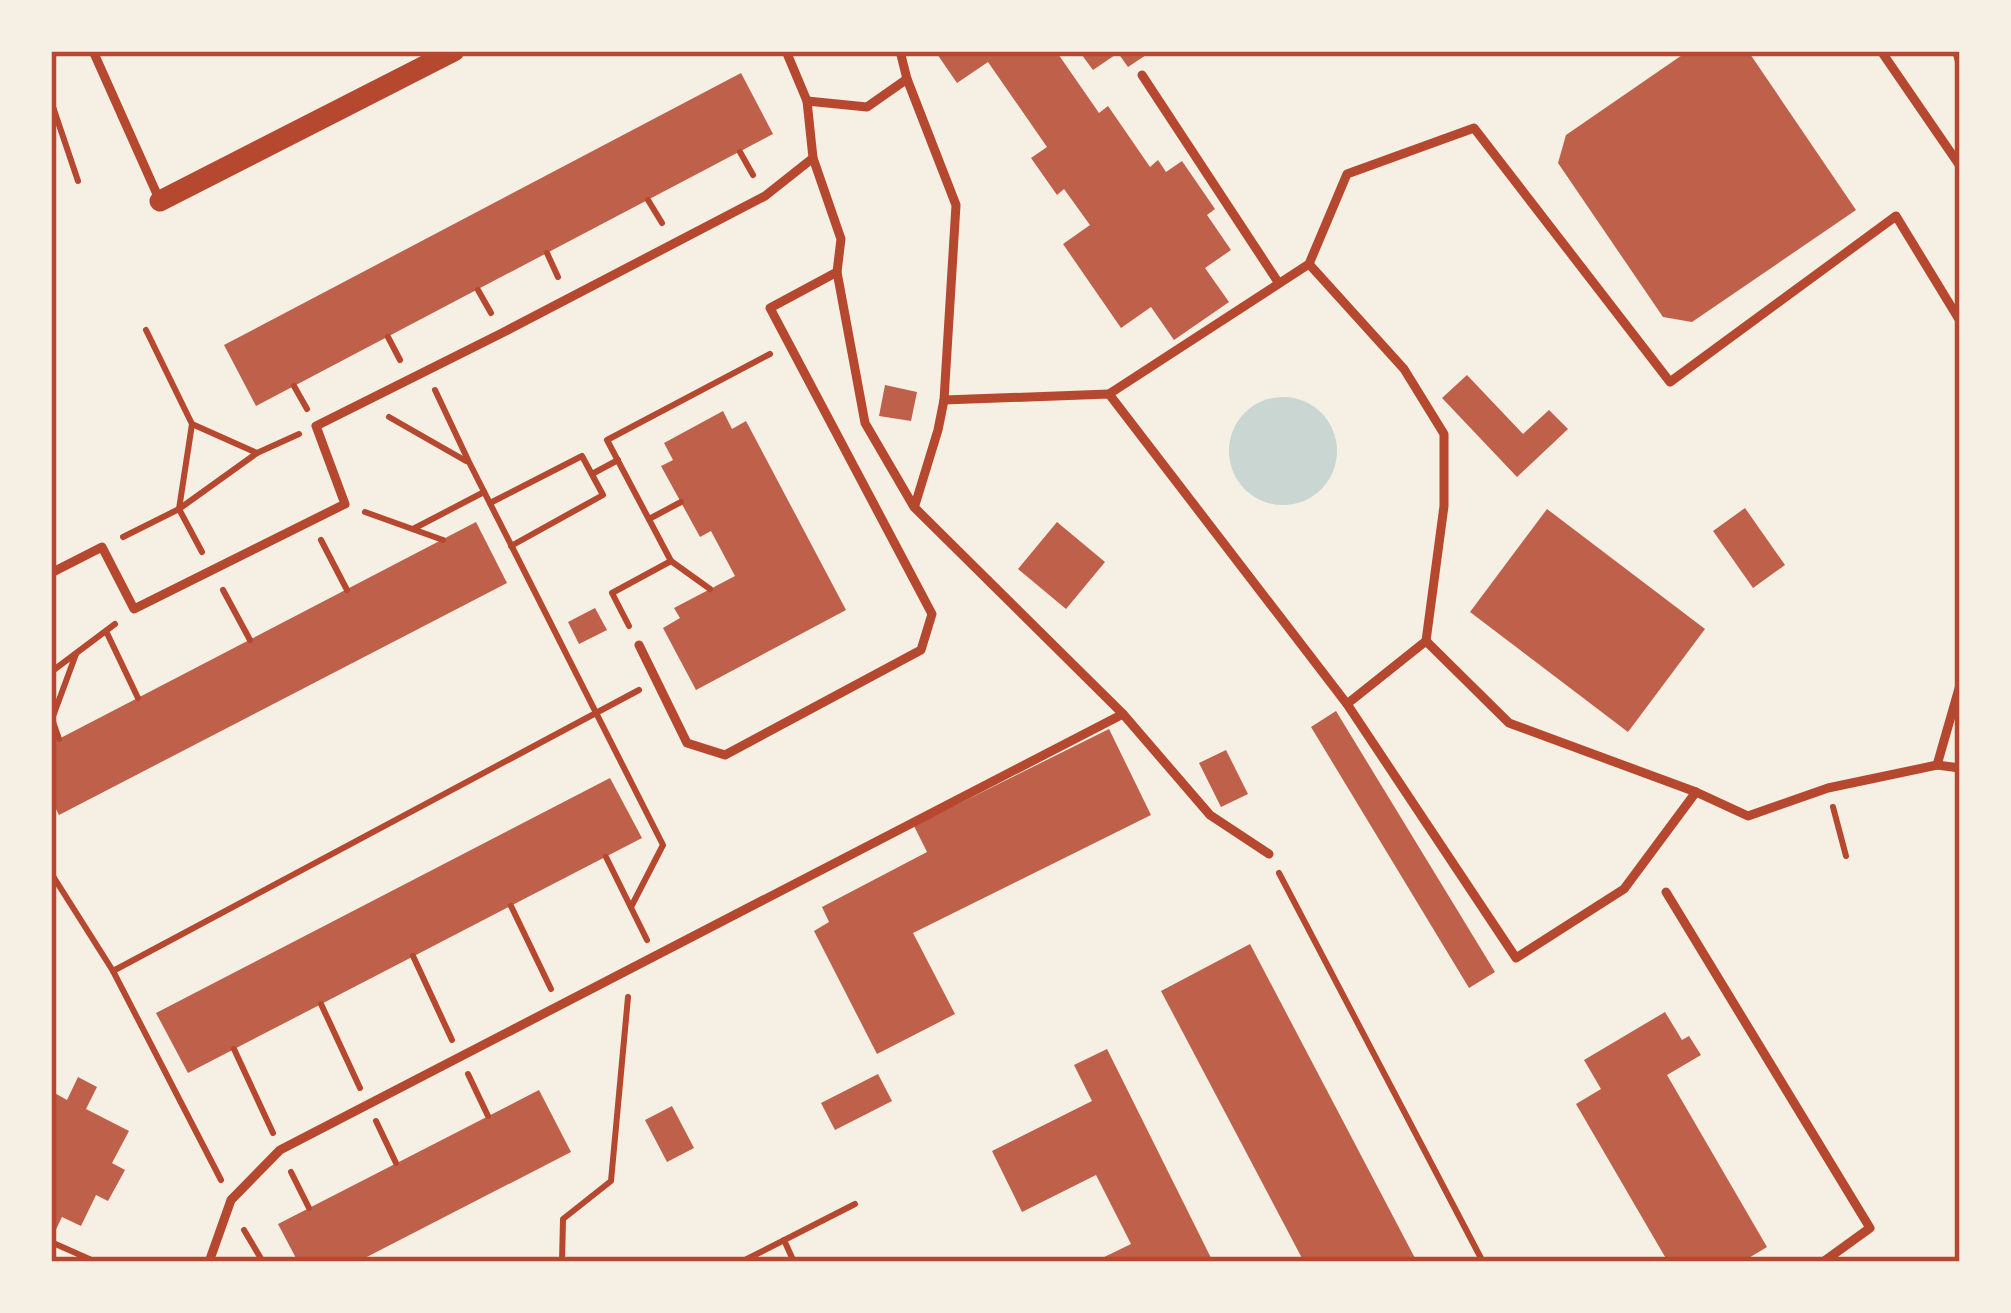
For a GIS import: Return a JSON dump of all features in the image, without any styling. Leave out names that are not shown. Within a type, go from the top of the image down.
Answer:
[{"type":"street","points":[[160,201],[454,51]]},
{"type":"lane","points":[[93,51],[160,201]]},
{"type":"lane","points":[[787,51],[807,101],[813,158],[841,239],[837,272],[865,423],[914,507],[1124,714],[1210,815],[1270,854]]},
{"type":"lane","points":[[900,51],[956,205],[944,400],[914,507]]},
{"type":"lane","points":[[1881,51],[1960,166]]},
{"type":"lane","points":[[1142,75],[1279,282]]},
{"type":"lane","points":[[807,101],[867,106],[907,80]]},
{"type":"lane","points":[[944,400],[1109,394],[1309,264],[1347,174],[1474,128],[1670,382],[1896,216],[1960,321]]},
{"type":"lane","points":[[51,573],[101,547],[134,609],[345,504],[316,426],[765,196],[813,158]]},
{"type":"lane","points":[[1309,264],[1405,369],[1444,434],[1444,506],[1426,640],[1347,704]]},
{"type":"lane","points":[[639,645],[687,743],[725,754],[921,650],[932,614],[770,308],[837,272]]},
{"type":"lane","points":[[1109,394],[1347,704],[1516,958],[1624,889],[1696,792]]},
{"type":"lane","points":[[1426,640],[1509,723],[1748,816],[1828,788],[1937,765],[1960,768]]},
{"type":"lane","points":[[1937,765],[1960,685]]},
{"type":"lane","points":[[209,1262],[231,1200],[280,1150],[1124,714]]},
{"type":"lane","points":[[1666,892],[1870,1228],[1823,1262]]},
{"type":"path","points":[[1955,51],[1960,69]]},
{"type":"path","points":[[51,101],[78,182]]},
{"type":"path","points":[[146,330],[192,424],[178,509],[250,640]]},
{"type":"path","points":[[710,590],[671,561],[608,440],[788,344]]},
{"type":"path","points":[[426,371],[663,845],[631,907]]},
{"type":"path","points":[[364,403],[469,463]]},
{"type":"path","points":[[192,424],[257,453]]},
{"type":"path","points":[[101,547],[178,509],[257,453],[316,426]]},
{"type":"path","points":[[490,503],[582,456],[603,495],[511,545]]},
{"type":"path","points":[[592,474],[618,460]]},
{"type":"path","points":[[413,529],[484,492]]},
{"type":"path","points":[[650,519],[681,502]]},
{"type":"path","points":[[345,504],[443,540]]},
{"type":"path","points":[[311,521],[347,590]]},
{"type":"path","points":[[639,645],[612,593],[671,561]]},
{"type":"path","points":[[51,672],[134,609]]},
{"type":"path","points":[[106,631],[138,698]]},
{"type":"path","points":[[59,739],[52,718],[77,652]]},
{"type":"path","points":[[113,971],[656,680]]},
{"type":"path","points":[[1828,788],[1846,856]]},
{"type":"path","points":[[1270,854],[1483,1262]]},
{"type":"path","points":[[606,857],[655,956]]},
{"type":"path","points":[[51,873],[113,971],[231,1200]]},
{"type":"path","points":[[511,906],[560,1005]]},
{"type":"path","points":[[562,1262],[563,1219],[611,1181],[630,969]]},
{"type":"path","points":[[741,1262],[855,1204]]},
{"type":"path","points":[[244,1228],[263,1262]]},
{"type":"path","points":[[784,1240],[794,1262]]},
{"type":"path","points":[[51,1241],[96,1262]]},
{"type":"shaded area","points":[[1283,397],[1304,401],[1321,413],[1333,430],[1337,451],[1333,472],[1321,489],[1304,501],[1283,505],[1262,501],[1245,489],[1233,472],[1229,451],[1233,430],[1245,413],[1262,401]]},
{"type":"building","points":[[935,51],[1056,51],[1099,113],[1108,106],[1150,167],[1158,160],[1166,172],[1182,161],[1215,209],[1207,215],[1231,250],[1205,268],[1229,302],[1174,340],[1151,307],[1121,328],[1063,244],[1090,225],[1064,189],[1057,195],[1031,158],[1047,147],[988,62],[957,83]]},
{"type":"building","points":[[1079,51],[1152,51],[1128,67],[1118,53],[1093,70]]},
{"type":"building","points":[[1688,51],[1748,51],[1856,210],[1692,322],[1663,317],[1558,163],[1566,135]]},
{"type":"building","points":[[741,73],[773,134],[256,406],[224,345]]},
{"type":"building","points":[[1467,375],[1523,434],[1549,410],[1568,429],[1517,477],[1442,398]]},
{"type":"building","points":[[885,385],[917,392],[911,421],[879,416]]},
{"type":"building","points":[[723,411],[732,429],[746,421],[846,610],[696,690],[663,628],[680,618],[674,608],[735,576],[711,531],[700,537],[661,466],[673,460],[664,443]]},
{"type":"building","points":[[1745,508],[1785,565],[1753,588],[1713,531]]},
{"type":"building","points":[[1547,509],[1705,629],[1628,732],[1470,612]]},
{"type":"building","points":[[476,522],[507,583],[59,815],[51,799],[51,743]]},
{"type":"building","points":[[1057,522],[1105,562],[1066,609],[1018,569]]},
{"type":"building","points":[[595,608],[607,630],[579,644],[568,622]]},
{"type":"building","points":[[1336,711],[1495,972],[1469,988],[1311,727]]},
{"type":"building","points":[[1109,729],[1151,815],[913,933],[955,1014],[877,1054],[814,931],[829,922],[822,907],[927,852],[914,826]]},
{"type":"building","points":[[1226,750],[1248,794],[1221,807],[1199,763]]},
{"type":"building","points":[[610,778],[642,838],[188,1073],[156,1013]]},
{"type":"building","points":[[1250,944],[1417,1262],[1304,1262],[1161,991]]},
{"type":"building","points":[[1665,1012],[1682,1040],[1689,1036],[1701,1055],[1667,1075],[1767,1247],[1742,1262],[1668,1262],[1576,1104],[1601,1089],[1584,1060]]},
{"type":"building","points":[[1107,1049],[1213,1262],[1094,1262],[1131,1244],[1096,1175],[1022,1212],[992,1151],[1092,1101],[1074,1065]]},
{"type":"building","points":[[878,1074],[892,1101],[835,1130],[821,1103]]},
{"type":"building","points":[[78,1077],[97,1087],[86,1109],[129,1131],[112,1163],[125,1170],[108,1201],[96,1195],[81,1226],[62,1217],[51,1240],[51,1091],[67,1100]]},
{"type":"building","points":[[539,1090],[571,1152],[357,1262],[298,1262],[278,1224]]},
{"type":"building","points":[[672,1106],[694,1148],[667,1162],[645,1120]]}]
